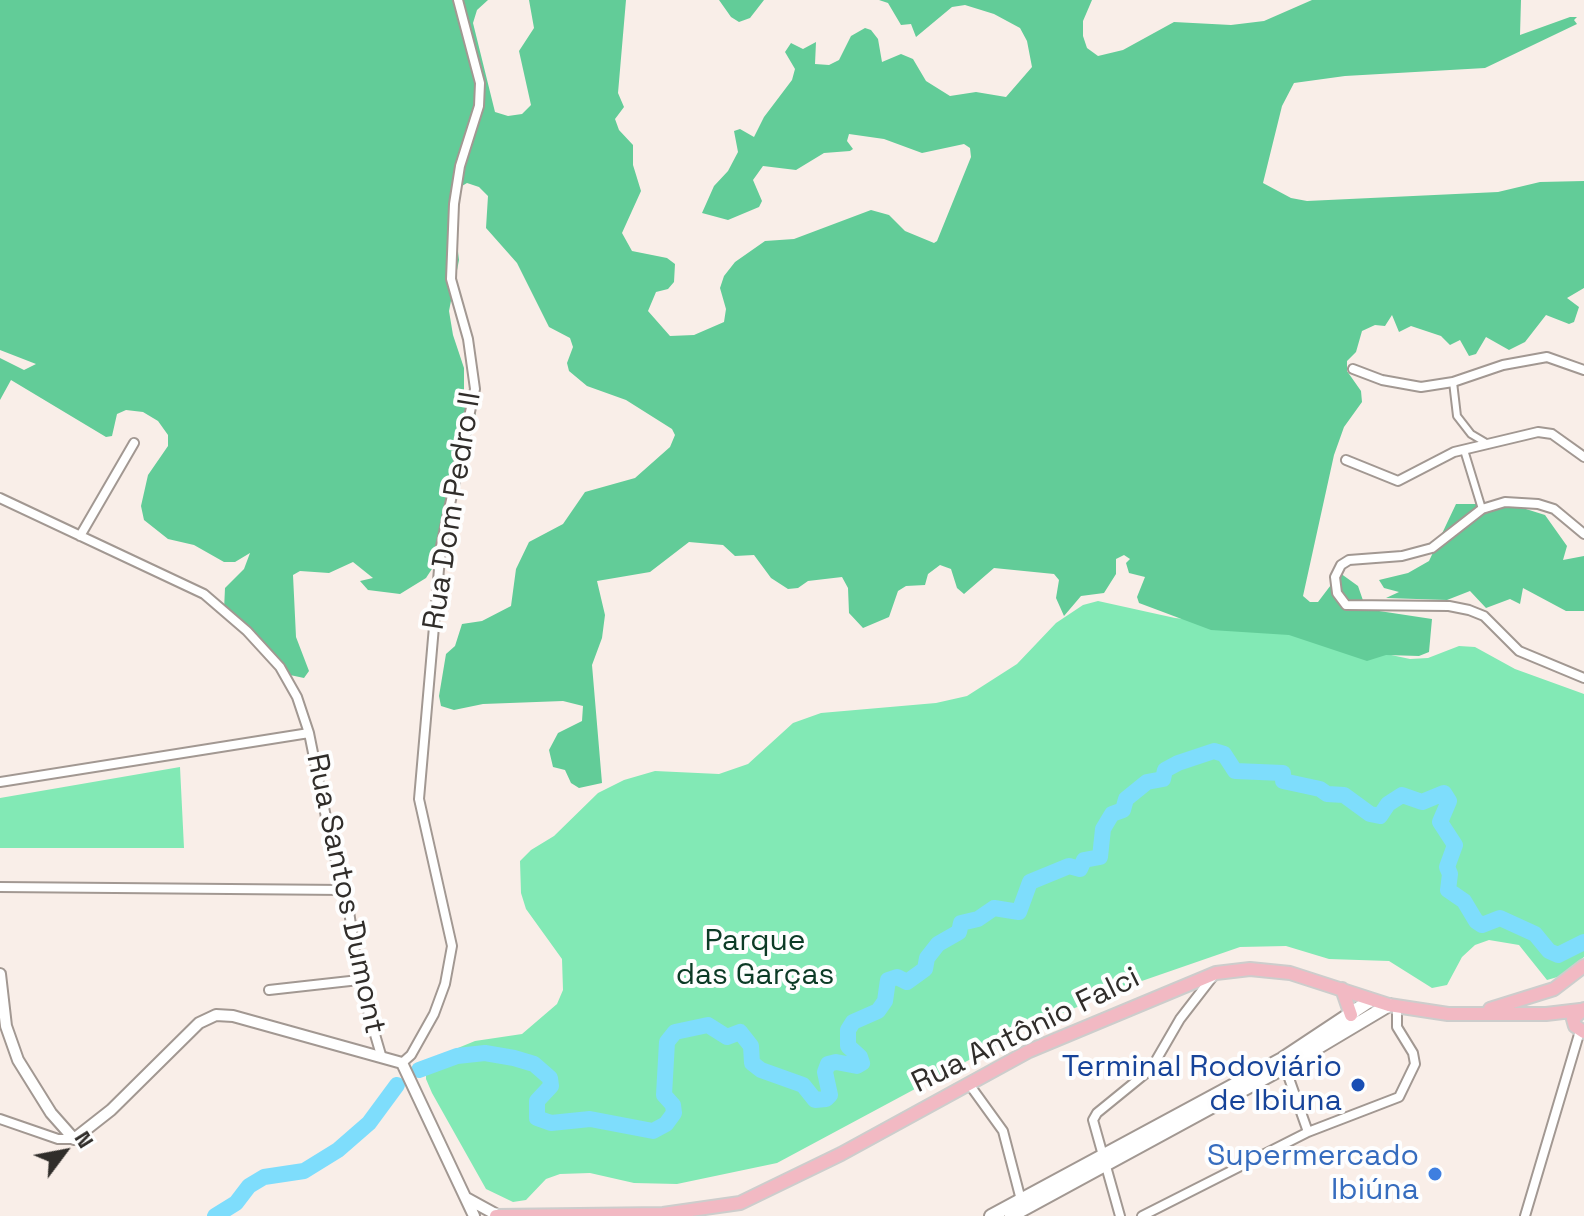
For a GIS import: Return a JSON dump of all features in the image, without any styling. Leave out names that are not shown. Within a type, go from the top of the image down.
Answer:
[{"type":"main road","points":[[1474,1014],[1554,989],[1584,966]]},
{"type":"main road","name":"Rua Antônio Falci","points":[[497,1216],[663,1214],[740,1203],[814,1168],[1029,1051],[1216,973],[1265,969],[1393,1005],[1474,1014],[1546,1014],[1582,1009]]},
{"type":"main road","points":[[1342,989],[1351,1015]]},
{"type":"main road","points":[[1284,1063],[1371,1000]]},
{"type":"main road","points":[[991,1216],[1020,1210],[1075,1175],[1393,1005]]},
{"type":"main road","points":[[1579,1029],[1574,1016],[1582,1009]]},
{"type":"main road","name":"Rua Antônio Falci","points":[[1546,1014],[1579,1029]]},
{"type":"street","name":"Rua Dom Pedro II","points":[[402,1063],[411,1055],[434,1014],[445,984],[452,946],[419,799],[441,546],[475,389],[468,339],[451,279],[449,249],[460,166],[479,106],[480,83],[458,0]]},
{"type":"street","points":[[1353,369],[1403,385],[1453,382],[1503,365],[1547,357],[1584,370]]},
{"type":"street","points":[[1453,382],[1457,416],[1471,434],[1489,446]]},
{"type":"street","points":[[1346,460],[1398,481],[1440,458],[1538,432],[1552,434],[1584,457]]},
{"type":"street","points":[[80,536],[134,443]]},
{"type":"street","points":[[1464,450],[1482,509]]},
{"type":"street","name":"Rua Santos Dumont","points":[[0,498],[204,594],[247,631],[280,667],[297,697],[309,733],[326,824],[344,890],[359,980],[381,1055]]},
{"type":"street","points":[[1584,534],[1554,509],[1538,504],[1505,502],[1482,509],[1432,548],[1402,556],[1349,560],[1341,565],[1335,577],[1337,593],[1346,605],[1449,606],[1469,610],[1484,616],[1519,651],[1584,678]]},
{"type":"street","points":[[0,782],[309,733]]},
{"type":"street","points":[[0,887],[344,890]]},
{"type":"street","points":[[1120,1216],[1093,1130],[1097,1113],[1151,1069],[1180,1019],[1216,973]]},
{"type":"street","points":[[0,974],[6,1026],[18,1060],[51,1113],[74,1139]]},
{"type":"street","points":[[269,990],[359,980]]},
{"type":"street","points":[[1142,1216],[1308,1132],[1403,1093],[1413,1072],[1415,1058],[1397,1027],[1393,1005]]},
{"type":"street","points":[[0,1119],[58,1139],[74,1139],[111,1110],[199,1023],[216,1015],[381,1055],[402,1063],[474,1216]]},
{"type":"street","points":[[1525,1216],[1579,1029]]},
{"type":"street","points":[[1284,1063],[1308,1132]]},
{"type":"street","points":[[969,1084],[1000,1124],[1020,1210]]},
{"type":"street","points":[[465,1197],[497,1216]]},
{"type":"green space","points":[[0,0],[488,0],[477,10],[473,23],[495,112],[508,116],[522,114],[531,105],[519,51],[534,28],[529,0],[626,0],[618,93],[624,107],[615,119],[619,130],[633,145],[633,165],[641,191],[622,233],[632,251],[667,258],[675,264],[674,282],[668,289],[656,292],[648,311],[670,336],[694,335],[724,322],[726,309],[720,288],[724,276],[735,262],[765,241],[794,239],[871,210],[889,215],[905,231],[934,243],[937,241],[971,157],[970,148],[964,144],[922,153],[884,139],[849,134],[847,141],[853,149],[850,151],[824,153],[796,170],[763,166],[753,180],[762,201],[759,207],[728,220],[702,213],[714,186],[728,171],[738,152],[734,131],[740,129],[754,137],[764,117],[792,80],[795,69],[785,52],[791,43],[803,49],[816,42],[815,64],[829,65],[839,60],[851,36],[865,28],[871,30],[878,39],[882,62],[901,54],[913,59],[926,81],[950,96],[976,92],[1006,97],[1032,67],[1027,41],[1020,28],[994,14],[965,5],[952,7],[916,37],[911,24],[901,25],[888,3],[879,0],[1092,0],[1083,21],[1083,36],[1087,48],[1098,56],[1123,50],[1174,22],[1231,25],[1264,21],[1312,0],[1521,0],[1520,35],[1570,17],[1577,17],[1574,20],[1577,24],[1485,68],[1345,76],[1294,83],[1282,106],[1263,183],[1291,198],[1307,201],[1498,192],[1540,182],[1584,181],[1584,288],[1567,298],[1579,307],[1574,322],[1569,324],[1546,315],[1525,342],[1509,350],[1486,337],[1476,354],[1469,356],[1460,340],[1450,345],[1441,336],[1411,326],[1399,332],[1392,315],[1385,326],[1375,325],[1362,331],[1356,352],[1347,361],[1347,371],[1361,391],[1362,402],[1344,427],[1334,455],[1303,596],[1310,602],[1318,602],[1340,573],[1358,586],[1366,609],[1432,619],[1429,652],[1419,656],[1386,655],[1367,661],[1289,635],[1211,630],[1139,603],[1137,597],[1145,577],[1129,573],[1126,563],[1130,559],[1124,555],[1116,559],[1116,574],[1104,593],[1081,596],[1064,616],[1056,598],[1059,580],[1054,574],[994,568],[964,594],[957,588],[951,569],[940,565],[928,574],[925,585],[906,586],[898,591],[889,617],[863,628],[849,613],[848,588],[842,577],[808,581],[798,588],[788,589],[771,578],[754,555],[735,556],[723,545],[689,542],[650,572],[597,581],[605,615],[602,638],[592,665],[602,783],[579,788],[571,783],[565,770],[553,767],[549,750],[558,733],[582,721],[583,706],[563,701],[483,704],[454,710],[441,706],[439,696],[446,654],[455,646],[462,624],[482,621],[511,606],[516,569],[529,542],[563,524],[585,492],[635,478],[670,447],[675,435],[672,429],[626,400],[587,386],[569,371],[567,363],[573,347],[570,338],[549,327],[517,263],[486,228],[488,196],[479,187],[467,183],[462,186],[454,217],[459,260],[449,311],[464,368],[464,400],[474,392],[476,420],[467,448],[452,472],[441,555],[426,578],[400,594],[368,590],[360,581],[373,578],[353,562],[329,573],[300,571],[293,575],[296,637],[309,671],[304,678],[290,675],[224,610],[225,588],[244,569],[250,553],[235,562],[224,562],[194,545],[168,539],[144,520],[141,506],[148,475],[168,446],[168,435],[158,421],[143,412],[126,410],[117,414],[112,436],[106,437],[11,380],[0,400],[0,358],[24,370],[36,364],[0,350]]},
{"type":"green space","points":[[719,0],[764,0],[750,18],[739,22],[731,17]]},
{"type":"green space","points":[[1456,504],[1510,504],[1545,515],[1567,546],[1563,560],[1584,556],[1584,611],[1566,611],[1523,588],[1520,604],[1510,599],[1486,608],[1470,591],[1447,600],[1386,598],[1399,592],[1384,588],[1379,580],[1408,573],[1429,561]]},
{"type":"green space","name":"Parque das Garças","points":[[1098,601],[1175,618],[1254,626],[1410,659],[1428,658],[1459,646],[1475,647],[1515,669],[1584,694],[1584,957],[1561,976],[1547,980],[1519,945],[1489,940],[1475,945],[1462,957],[1447,985],[1432,988],[1389,961],[1329,959],[1286,946],[1240,947],[1136,983],[1038,1023],[777,1163],[677,1184],[634,1183],[590,1173],[560,1174],[546,1179],[526,1200],[513,1202],[486,1189],[432,1093],[426,1079],[426,1061],[475,1041],[522,1034],[557,1004],[563,990],[562,959],[526,909],[521,893],[520,861],[531,850],[554,836],[598,793],[624,780],[655,771],[719,774],[748,764],[793,723],[821,713],[936,703],[967,696],[1017,664],[1056,623],[1083,605]]},
{"type":"green space","points":[[180,767],[184,848],[0,848],[0,798]]},
{"type":"waterway","points":[[419,1070],[457,1056],[485,1053],[514,1058],[534,1064],[550,1078],[551,1086],[537,1101],[537,1118],[551,1123],[590,1119],[653,1131],[666,1124],[674,1113],[673,1105],[664,1095],[667,1042],[675,1032],[708,1025],[727,1037],[740,1032],[751,1046],[752,1063],[761,1070],[803,1085],[815,1100],[826,1099],[830,1095],[825,1072],[828,1064],[836,1062],[857,1066],[862,1063],[848,1046],[848,1030],[853,1022],[878,1011],[885,1001],[888,980],[897,977],[907,982],[925,969],[927,958],[938,944],[959,932],[961,923],[978,919],[994,908],[1019,912],[1030,882],[1069,866],[1080,869],[1084,860],[1100,857],[1103,829],[1112,814],[1123,810],[1126,799],[1147,782],[1163,779],[1165,770],[1214,751],[1224,754],[1235,771],[1283,773],[1283,781],[1320,789],[1327,794],[1344,795],[1370,814],[1380,816],[1388,804],[1402,795],[1422,802],[1444,793],[1449,801],[1440,822],[1455,845],[1447,867],[1450,874],[1448,890],[1464,901],[1476,921],[1482,925],[1500,918],[1535,934],[1549,951],[1558,955],[1584,942]]},
{"type":"waterway","points":[[215,1216],[236,1203],[249,1186],[264,1177],[304,1171],[338,1150],[369,1123],[397,1085]]},
{"type":"place","name":"Terminal Rodoviário de Ibiuna","points":[[1358,1085]]},
{"type":"place","name":"Supermercado Ibiúna","points":[[1435,1174]]}]
